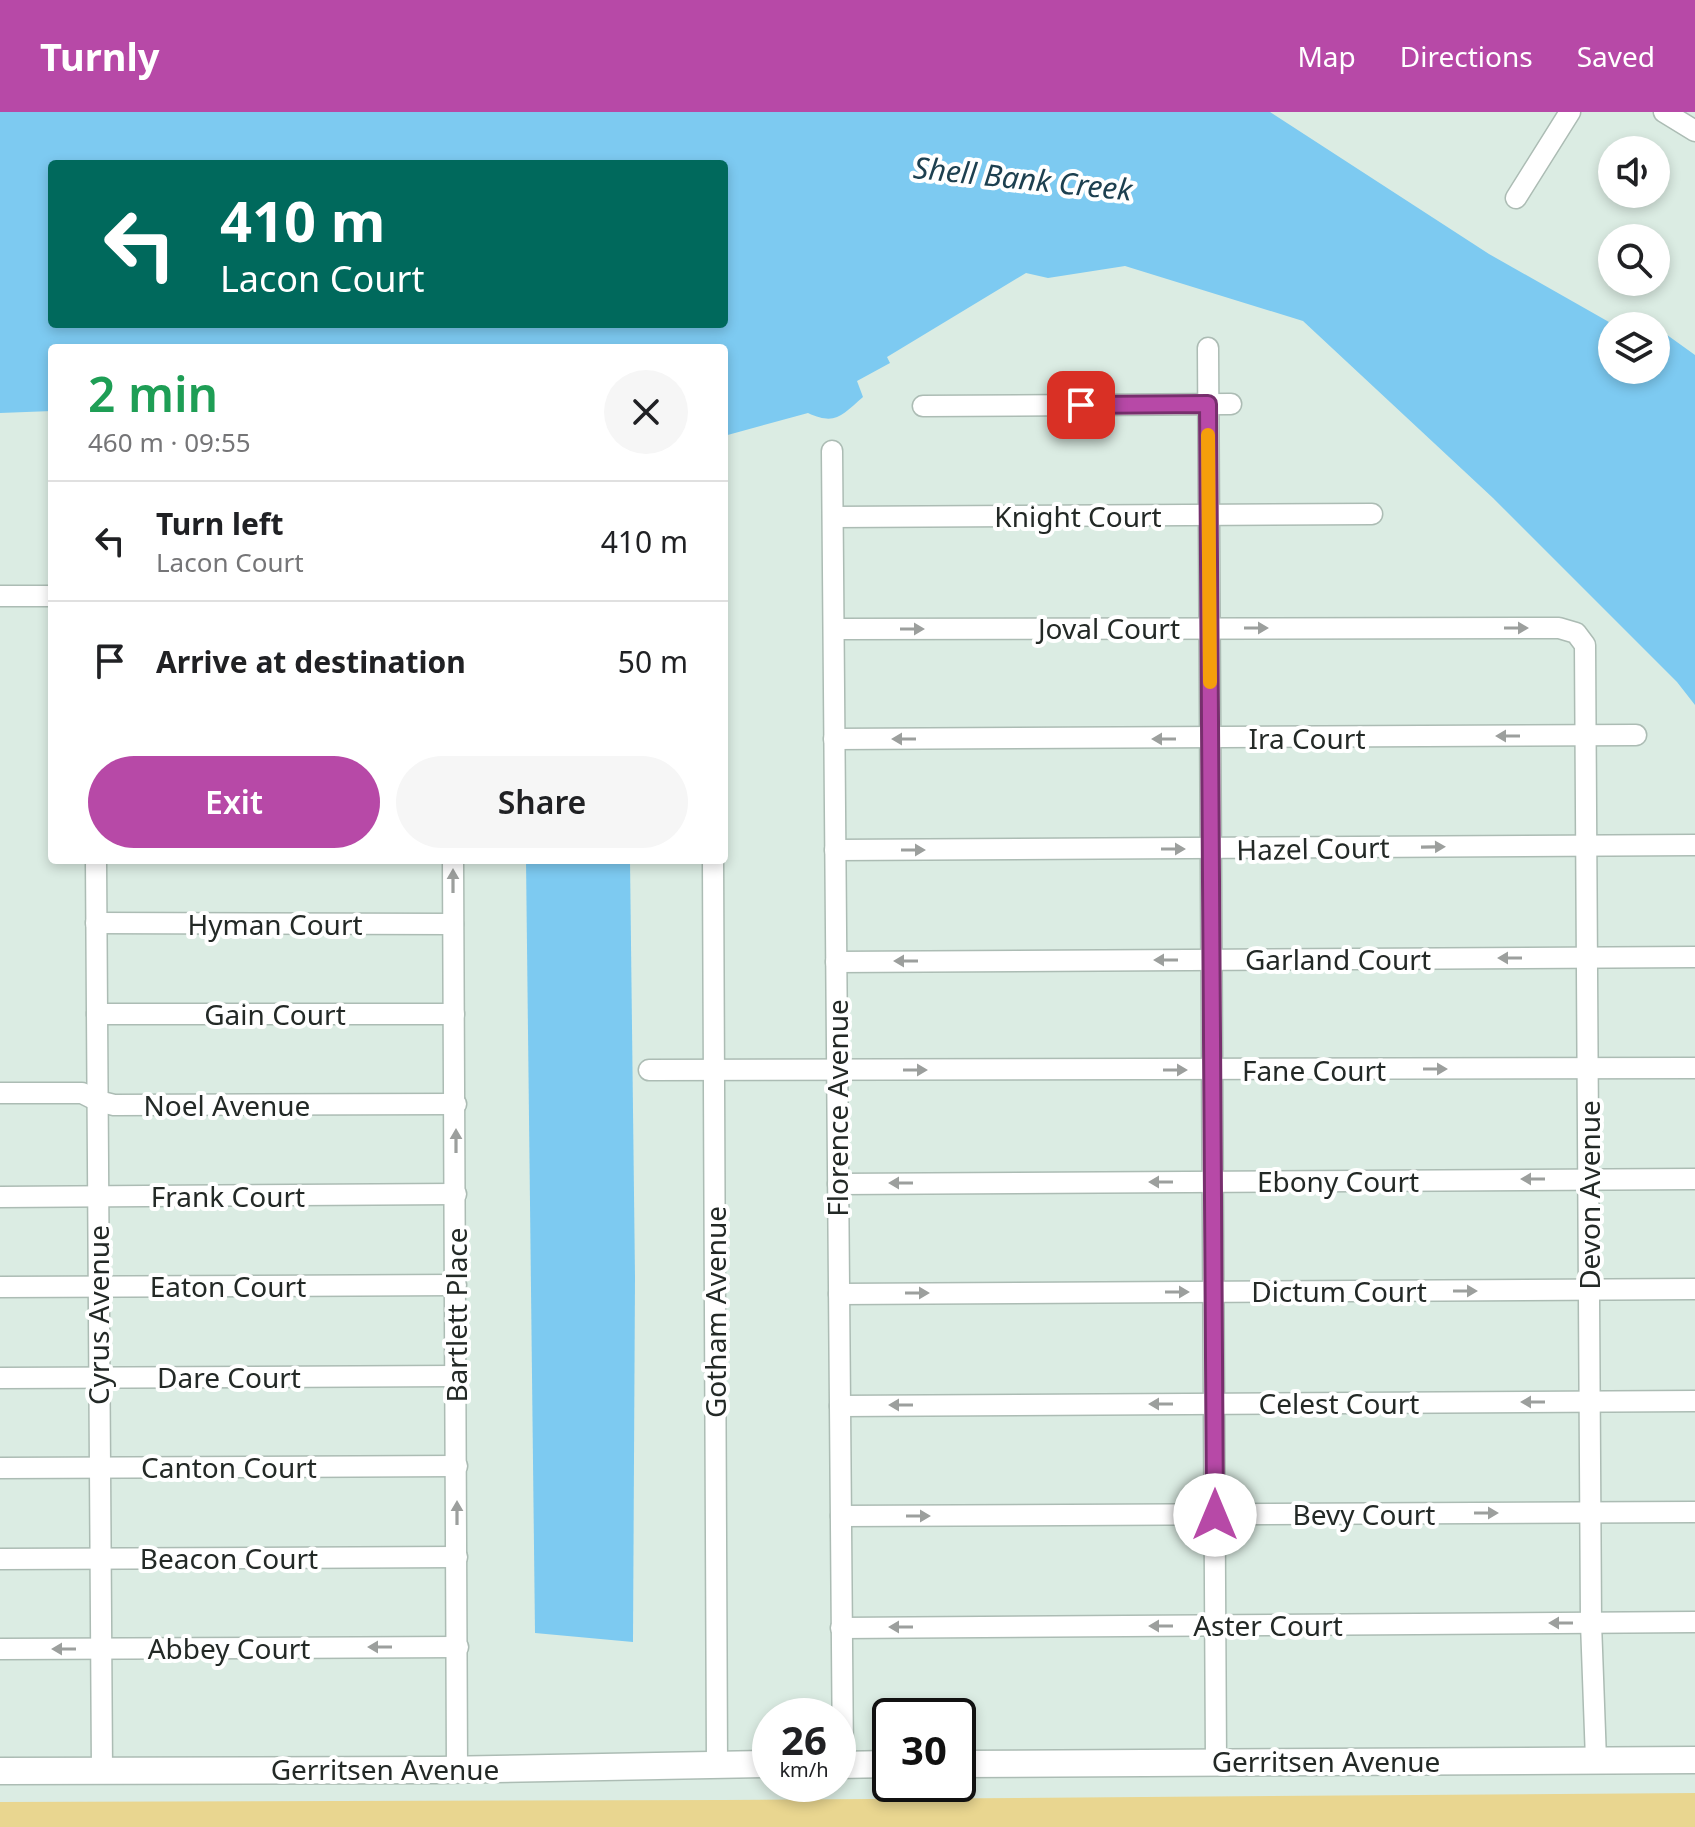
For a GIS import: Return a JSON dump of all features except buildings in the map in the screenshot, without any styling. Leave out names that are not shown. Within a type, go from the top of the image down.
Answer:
[{"type":"main road","name":"Gerritsen Avenue","points":[[976,1764],[1695,1760]]},
{"type":"main road","name":"Gerritsen Avenue","points":[[0,1771],[752,1764]]},
{"type":"street","points":[[1516,198],[1570,112]]},
{"type":"street","points":[[1664,112],[1695,131]]},
{"type":"street","points":[[1208,348],[1216,1762]]},
{"type":"street","points":[[923,406],[1231,404]]},
{"type":"street","name":"Florence Avenue","points":[[832,451],[840,1698]]},
{"type":"street","name":"Knight Court","points":[[833,517],[1372,514]]},
{"type":"street","points":[[0,596],[48,596]]},
{"type":"street","name":"Joval Court","points":[[834,629],[1559,628],[1576,633]]},
{"type":"street","name":"Devon Avenue","points":[[1576,633],[1585,645],[1587,660],[1591,1623],[1596,1760]]},
{"type":"street","name":"Ira Court","points":[[834,739],[1636,735]]},
{"type":"street","name":"Hazel Court","points":[[835,850],[1695,845]]},
{"type":"street","name":"Cyrus Avenue","points":[[96,864],[102,1771]]},
{"type":"street","name":"Bartlett Place","points":[[453,864],[457,1769]]},
{"type":"street","name":"Gotham Avenue","points":[[713,864],[717,1764]]},
{"type":"street","name":"Hyman Court","points":[[96,923],[453,924]]},
{"type":"street","name":"Garland Court","points":[[836,962],[1695,957]]},
{"type":"street","name":"Gain Court","points":[[97,1014],[454,1014]]},
{"type":"street","name":"Fane Court","points":[[649,1070],[1695,1068]]},
{"type":"street","name":"Noel Avenue","points":[[0,1093],[82,1093],[114,1105],[456,1104]]},
{"type":"street","name":"Ebony Court","points":[[838,1184],[1695,1179]]},
{"type":"street","name":"Frank Court","points":[[0,1197],[456,1194]]},
{"type":"street","name":"Eaton Court","points":[[0,1287],[456,1285]]},
{"type":"street","name":"Dictum Court","points":[[839,1294],[1695,1289]]},
{"type":"street","name":"Dare Court","points":[[0,1378],[457,1376]]},
{"type":"street","name":"Celest Court","points":[[840,1406],[1695,1401]]},
{"type":"street","name":"Canton Court","points":[[0,1468],[457,1466]]},
{"type":"street","name":"Bevy Court","points":[[841,1516],[1695,1512]]},
{"type":"street","name":"Beacon Court","points":[[0,1559],[457,1557]]},
{"type":"street","name":"Aster Court","points":[[841,1628],[1695,1622]]},
{"type":"street","name":"Abbey Court","points":[[0,1649],[458,1647]]},
{"type":"shaded area","points":[[1695,1793],[1695,1827],[0,1827],[0,1802],[856,1802],[856,1799],[872,1799],[872,1802],[976,1802],[976,1798]]},
{"type":"water","name":"Shell Bank Creek","points":[[0,112],[1270,112],[1489,254],[1598,316],[1598,384],[1670,384],[1670,337],[1695,355],[1695,705],[1677,682],[1493,498],[1303,321],[1125,266],[1048,278],[1026,273],[887,357],[890,363],[857,381],[863,397],[838,417],[825,419],[808,413],[728,435],[728,344],[48,344],[48,411],[0,413]]},
{"type":"water","points":[[526,864],[630,864],[635,1277],[633,1642],[535,1633]]},
{"type":"slow traffic","points":[[1208,435],[1210,682]]},
{"type":"route","points":[[1081,405],[1208,404],[1215,1515]]}]
